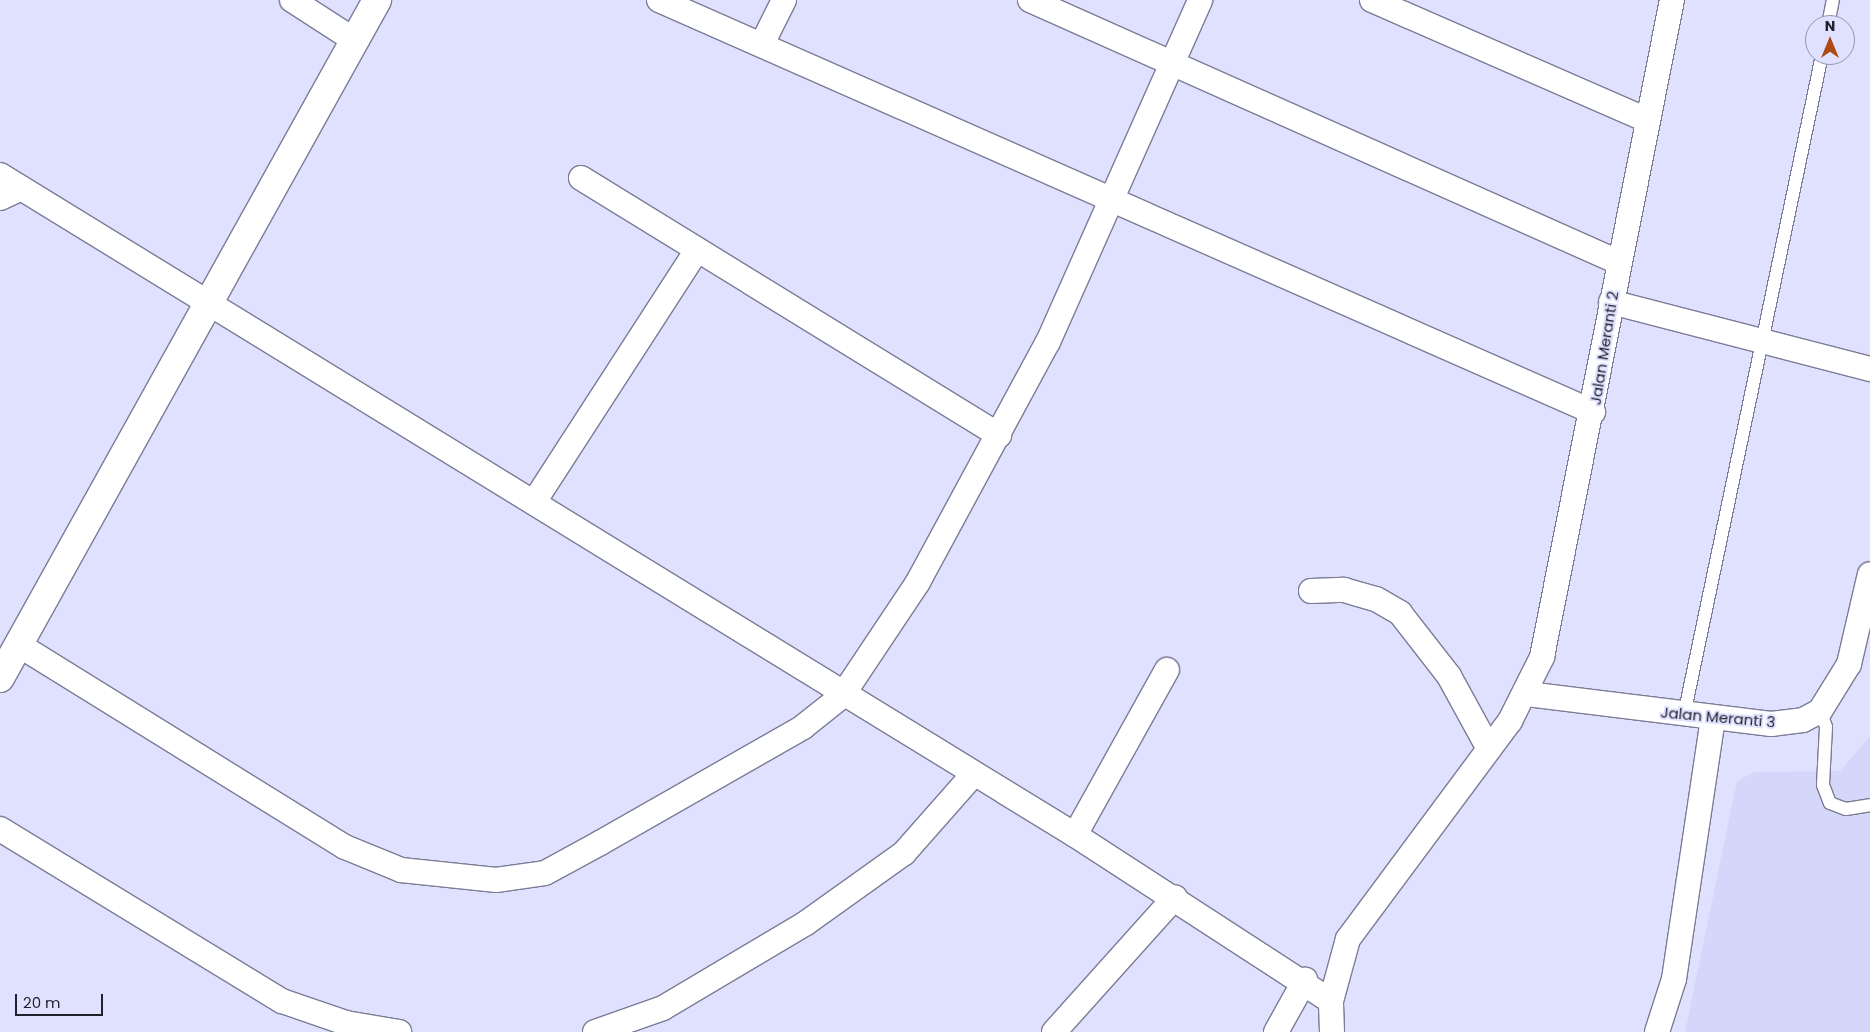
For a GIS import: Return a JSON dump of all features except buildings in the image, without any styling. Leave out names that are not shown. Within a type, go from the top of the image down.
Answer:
[{"type":"main road","points":[[0,678],[210,305],[377,0]]},
{"type":"street","points":[[292,0],[354,40]]},
{"type":"street","points":[[659,0],[1112,196],[1593,412]]},
{"type":"street","points":[[762,44],[784,0]]},
{"type":"street","points":[[1030,0],[1618,262]]},
{"type":"street","points":[[19,645],[345,847],[400,870],[447,878],[496,880],[546,873],[803,727],[842,696],[918,582],[1048,342],[1112,196],[1174,63],[1200,0]]},
{"type":"street","points":[[1372,0],[1647,120]]},
{"type":"street","name":"Jalan Meranti 2","points":[[1332,1032],[1331,1001],[1348,939],[1527,694],[1542,657],[1555,605],[1593,412],[1618,262],[1672,0]]},
{"type":"street","points":[[0,175],[534,502],[972,776],[1075,835],[1305,980],[1331,1001]]},
{"type":"street","points":[[581,178],[696,252],[999,435]]},
{"type":"street","points":[[0,198],[21,188]]},
{"type":"street","points":[[534,502],[696,252]]},
{"type":"street","points":[[1611,302],[1870,370]]},
{"type":"street","points":[[1820,711],[1849,664],[1870,574]]},
{"type":"street","points":[[1311,591],[1344,590],[1376,599],[1400,613],[1449,676],[1489,748]]},
{"type":"street","points":[[1075,835],[1167,670]]},
{"type":"street","name":"Jalan Meranti 3","points":[[1527,694],[1684,715],[1771,724],[1803,720],[1820,711]]},
{"type":"street","points":[[1657,1032],[1674,979],[1713,718]]},
{"type":"street","points":[[595,1032],[663,1008],[806,924],[904,853],[972,776]]},
{"type":"street","points":[[0,830],[282,1001],[346,1023],[399,1032]]},
{"type":"street","points":[[1054,1032],[1174,898]]},
{"type":"street","points":[[1276,1032],[1305,980]]},
{"type":"lane","points":[[1830,15],[1833,0]]},
{"type":"lane","points":[[1684,715],[1820,65]]},
{"type":"lane","points":[[1820,711],[1826,727],[1824,785],[1830,802],[1846,809],[1870,805]]},
{"type":"shaded area","points":[[1870,736],[1870,1032],[1685,1032],[1737,781],[1755,772],[1840,771]]}]
